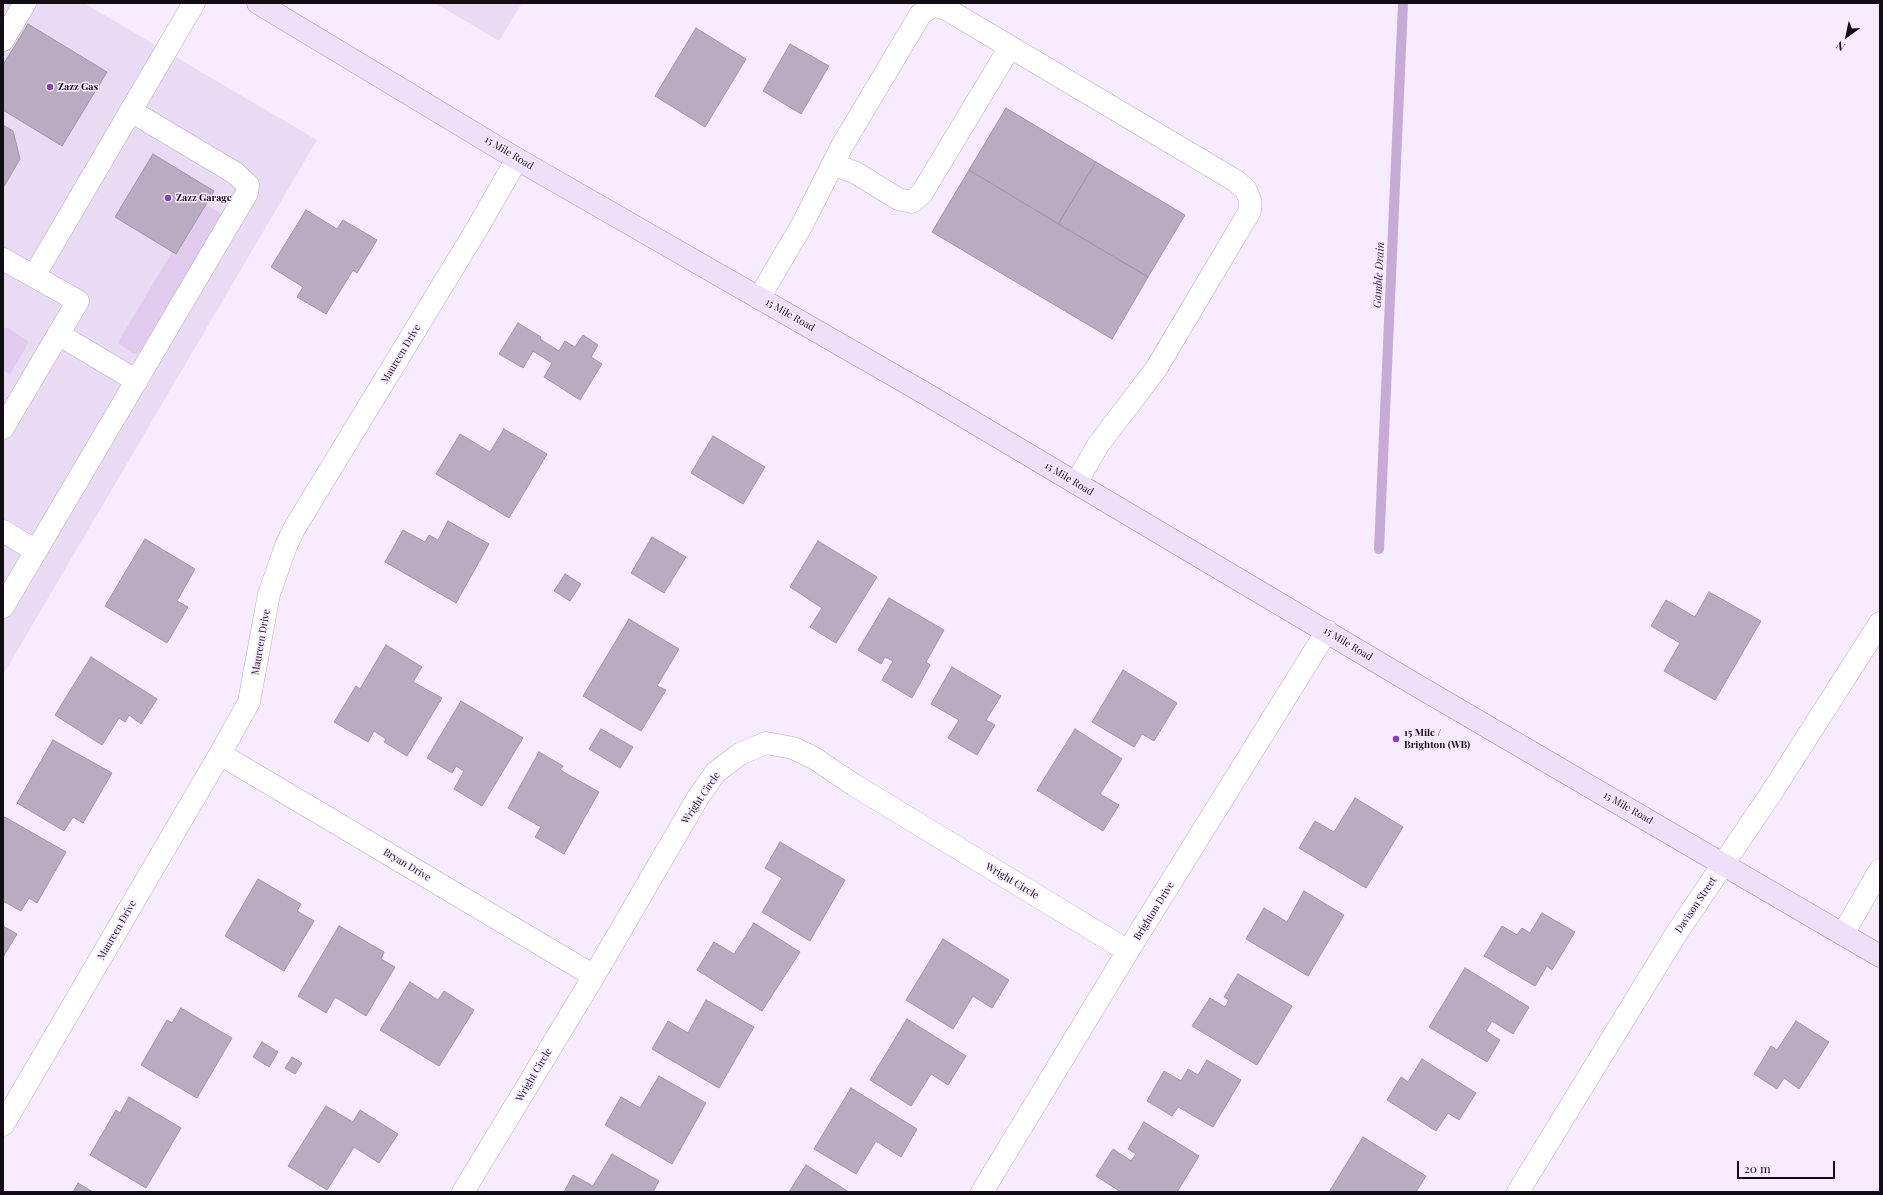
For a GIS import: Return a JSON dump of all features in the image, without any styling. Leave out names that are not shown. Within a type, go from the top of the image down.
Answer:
[{"type":"main road","name":"15 Mile Road","points":[[258,3],[517,159],[1076,483],[1416,685],[1880,956]]},
{"type":"street","points":[[3,40],[25,3]]},
{"type":"street","points":[[34,276],[194,3]]},
{"type":"street","points":[[759,298],[802,225],[833,164],[920,15],[925,10],[932,6],[940,7],[1010,47],[1236,182],[1246,190],[1250,200],[1250,211],[1156,369],[1098,445],[1076,483]]},
{"type":"street","points":[[833,164],[856,173],[898,199],[912,202],[922,193],[1010,47]]},
{"type":"street","points":[[3,607],[244,200],[248,185],[235,173],[131,111]]},
{"type":"street","name":"Maureen Drive","points":[[3,1125],[249,702],[269,594],[286,546],[474,234],[517,159]]},
{"type":"street","points":[[3,259],[78,301],[3,428]]},
{"type":"street","points":[[58,334],[137,381]]},
{"type":"street","points":[[3,531],[36,551]]},
{"type":"street","name":"Davison Street","points":[[1518,1192],[1676,934],[1880,623]]},
{"type":"street","name":"Brighton Drive","points":[[982,1192],[1128,951],[1327,631]]},
{"type":"street","name":"Wright Circle","points":[[463,1192],[594,976],[697,799],[716,772],[740,754],[766,743],[793,748],[820,762],[854,785],[1128,951]]},
{"type":"street","name":"Bryan Drive","points":[[220,754],[594,976]]},
{"type":"street","points":[[1843,934],[1880,870]]},
{"type":"shaded area","points":[[3,3],[84,3],[317,140],[3,675]]},
{"type":"shaded area","points":[[435,3],[522,3],[499,41]]},
{"type":"shaded area","points":[[206,205],[219,212],[221,215],[220,220],[140,351],[137,354],[132,353],[119,344],[120,339],[172,252],[176,254]]},
{"type":"shaded area","points":[[8,328],[29,342],[10,374],[3,371],[3,330]]},
{"type":"building","points":[[28,24],[107,72],[62,146],[3,110],[3,65]]},
{"type":"building","points":[[696,28],[746,59],[705,127],[655,96]]},
{"type":"building","points":[[790,44],[829,66],[801,114],[763,91]]},
{"type":"building","points":[[1006,108],[1096,162],[1058,224],[969,170]]},
{"type":"building","points":[[3,125],[13,131],[20,159],[3,188]]},
{"type":"building","name":"Zazz Garage","points":[[153,154],[214,191],[176,254],[115,217]]},
{"type":"building","points":[[1096,162],[1185,215],[1148,277],[1058,224]]},
{"type":"building","points":[[969,170],[1148,277],[1112,339],[932,232]]},
{"type":"building","points":[[306,210],[337,229],[343,220],[377,240],[357,273],[353,270],[326,314],[297,297],[303,287],[271,267]]},
{"type":"building","points":[[518,323],[541,337],[540,339],[559,351],[565,341],[575,347],[583,335],[598,345],[591,357],[602,364],[580,400],[544,377],[552,363],[533,351],[523,368],[499,354]]},
{"type":"building","points":[[504,429],[547,454],[509,518],[436,474],[460,434],[490,452]]},
{"type":"building","points":[[713,436],[765,467],[743,504],[691,473]]},
{"type":"building","points":[[448,521],[489,544],[456,603],[385,562],[403,530],[425,542],[429,535],[438,540]]},
{"type":"building","points":[[652,537],[686,557],[664,593],[631,573]]},
{"type":"building","points":[[145,539],[195,569],[177,601],[188,607],[167,643],[105,606]]},
{"type":"building","points":[[818,541],[877,577],[836,643],[810,627],[822,608],[790,587]]},
{"type":"building","points":[[565,574],[581,584],[570,601],[554,591]]},
{"type":"building","points":[[1709,592],[1761,621],[1715,700],[1664,671],[1680,643],[1651,626],[1666,600],[1695,617]]},
{"type":"building","points":[[889,598],[944,630],[926,662],[930,665],[912,698],[882,680],[893,661],[885,657],[881,664],[858,650]]},
{"type":"building","points":[[629,619],[679,649],[657,686],[666,690],[641,731],[583,696]]},
{"type":"building","points":[[386,645],[422,667],[413,682],[442,698],[407,756],[384,742],[386,739],[374,731],[368,742],[334,722],[356,686],[360,689]]},
{"type":"building","points":[[91,657],[157,699],[141,724],[129,715],[125,722],[119,718],[102,745],[55,715]]},
{"type":"building","points":[[952,667],[1001,696],[986,720],[995,725],[977,755],[948,738],[959,720],[931,704]]},
{"type":"building","points":[[1123,670],[1177,703],[1154,741],[1142,734],[1134,747],[1092,722]]},
{"type":"building","points":[[461,701],[523,738],[482,806],[454,789],[464,771],[456,766],[452,773],[427,758]]},
{"type":"building","points":[[601,729],[633,747],[620,768],[589,749]]},
{"type":"building","points":[[1075,729],[1122,759],[1100,794],[1119,805],[1103,831],[1037,790]]},
{"type":"building","points":[[53,740],[112,773],[83,823],[73,817],[64,831],[17,803]]},
{"type":"building","points":[[539,752],[563,766],[560,770],[599,792],[564,854],[535,837],[541,827],[508,808]]},
{"type":"building","points":[[1355,798],[1403,827],[1366,888],[1299,848],[1315,821],[1334,832]]},
{"type":"building","points":[[3,816],[66,852],[37,903],[29,898],[21,911],[3,901]]},
{"type":"building","points":[[780,842],[845,880],[810,941],[762,912],[782,878],[765,868]]},
{"type":"building","points":[[258,879],[301,904],[297,911],[314,921],[284,971],[225,936]]},
{"type":"building","points":[[1304,891],[1344,915],[1308,976],[1246,939],[1264,908],[1287,922]]},
{"type":"building","points":[[1542,913],[1575,932],[1552,970],[1547,966],[1535,986],[1484,956],[1502,926],[1517,935],[1522,928],[1530,933]]},
{"type":"building","points":[[754,923],[800,952],[762,1011],[697,970],[714,942],[734,954]]},
{"type":"building","points":[[3,926],[17,934],[3,957]]},
{"type":"building","points":[[339,926],[384,952],[381,959],[395,967],[366,1016],[335,997],[326,1013],[298,996]]},
{"type":"building","points":[[943,939],[1009,980],[992,1008],[973,996],[953,1029],[906,1000]]},
{"type":"building","points":[[1465,968],[1529,1007],[1513,1034],[1492,1021],[1486,1031],[1500,1040],[1487,1062],[1429,1027]]},
{"type":"building","points":[[1238,974],[1292,1006],[1257,1065],[1192,1026],[1210,998],[1225,1007],[1229,1000],[1224,997]]},
{"type":"building","points":[[410,982],[438,1000],[444,991],[474,1010],[439,1066],[380,1030]]},
{"type":"building","points":[[706,1000],[754,1027],[719,1088],[652,1049],[668,1021],[688,1033]]},
{"type":"building","points":[[181,1008],[232,1038],[197,1098],[141,1065],[167,1020],[172,1023]]},
{"type":"building","points":[[907,1019],[966,1056],[948,1085],[931,1074],[911,1106],[870,1080]]},
{"type":"building","points":[[1796,1021],[1829,1042],[1799,1089],[1784,1078],[1777,1089],[1754,1074],[1771,1046],[1777,1050]]},
{"type":"building","points":[[262,1042],[278,1052],[269,1067],[253,1057]]},
{"type":"building","points":[[292,1057],[302,1063],[295,1074],[285,1068]]},
{"type":"building","points":[[1422,1059],[1476,1093],[1459,1120],[1448,1113],[1436,1131],[1387,1100],[1401,1077],[1408,1082]]},
{"type":"building","points":[[1207,1060],[1241,1080],[1213,1127],[1178,1107],[1172,1116],[1147,1101],[1164,1071],[1181,1081],[1188,1069],[1198,1075]]},
{"type":"building","points":[[659,1076],[706,1103],[672,1164],[605,1125],[621,1097],[640,1108]]},
{"type":"building","points":[[851,1088],[917,1129],[901,1157],[876,1141],[856,1174],[814,1149]]},
{"type":"building","points":[[129,1097],[181,1128],[146,1188],[90,1155],[116,1110],[120,1113]]},
{"type":"building","points":[[326,1106],[353,1122],[360,1110],[398,1134],[379,1163],[354,1147],[327,1190],[288,1166]]},
{"type":"building","points":[[1144,1122],[1199,1156],[1177,1192],[1121,1192],[1096,1176],[1113,1149],[1131,1161],[1136,1154],[1128,1149]]},
{"type":"building","points":[[1363,1137],[1426,1176],[1416,1192],[1329,1192]]},
{"type":"building","points":[[612,1154],[659,1181],[653,1192],[564,1192],[573,1175],[593,1186]]},
{"type":"building","points":[[806,1165],[849,1192],[789,1192]]},
{"type":"building","points":[[78,1183],[93,1192],[73,1192]]},
{"type":"waterway","name":"Gamble Drain","points":[[1379,549],[1403,3]]},
{"type":"place","name":"Zazz Gas","points":[[50,87]]},
{"type":"place","name":"Zazz Garage","points":[[168,198]]},
{"type":"place","name":"15 Mile / Brighton (WB)","points":[[1396,739]]}]
